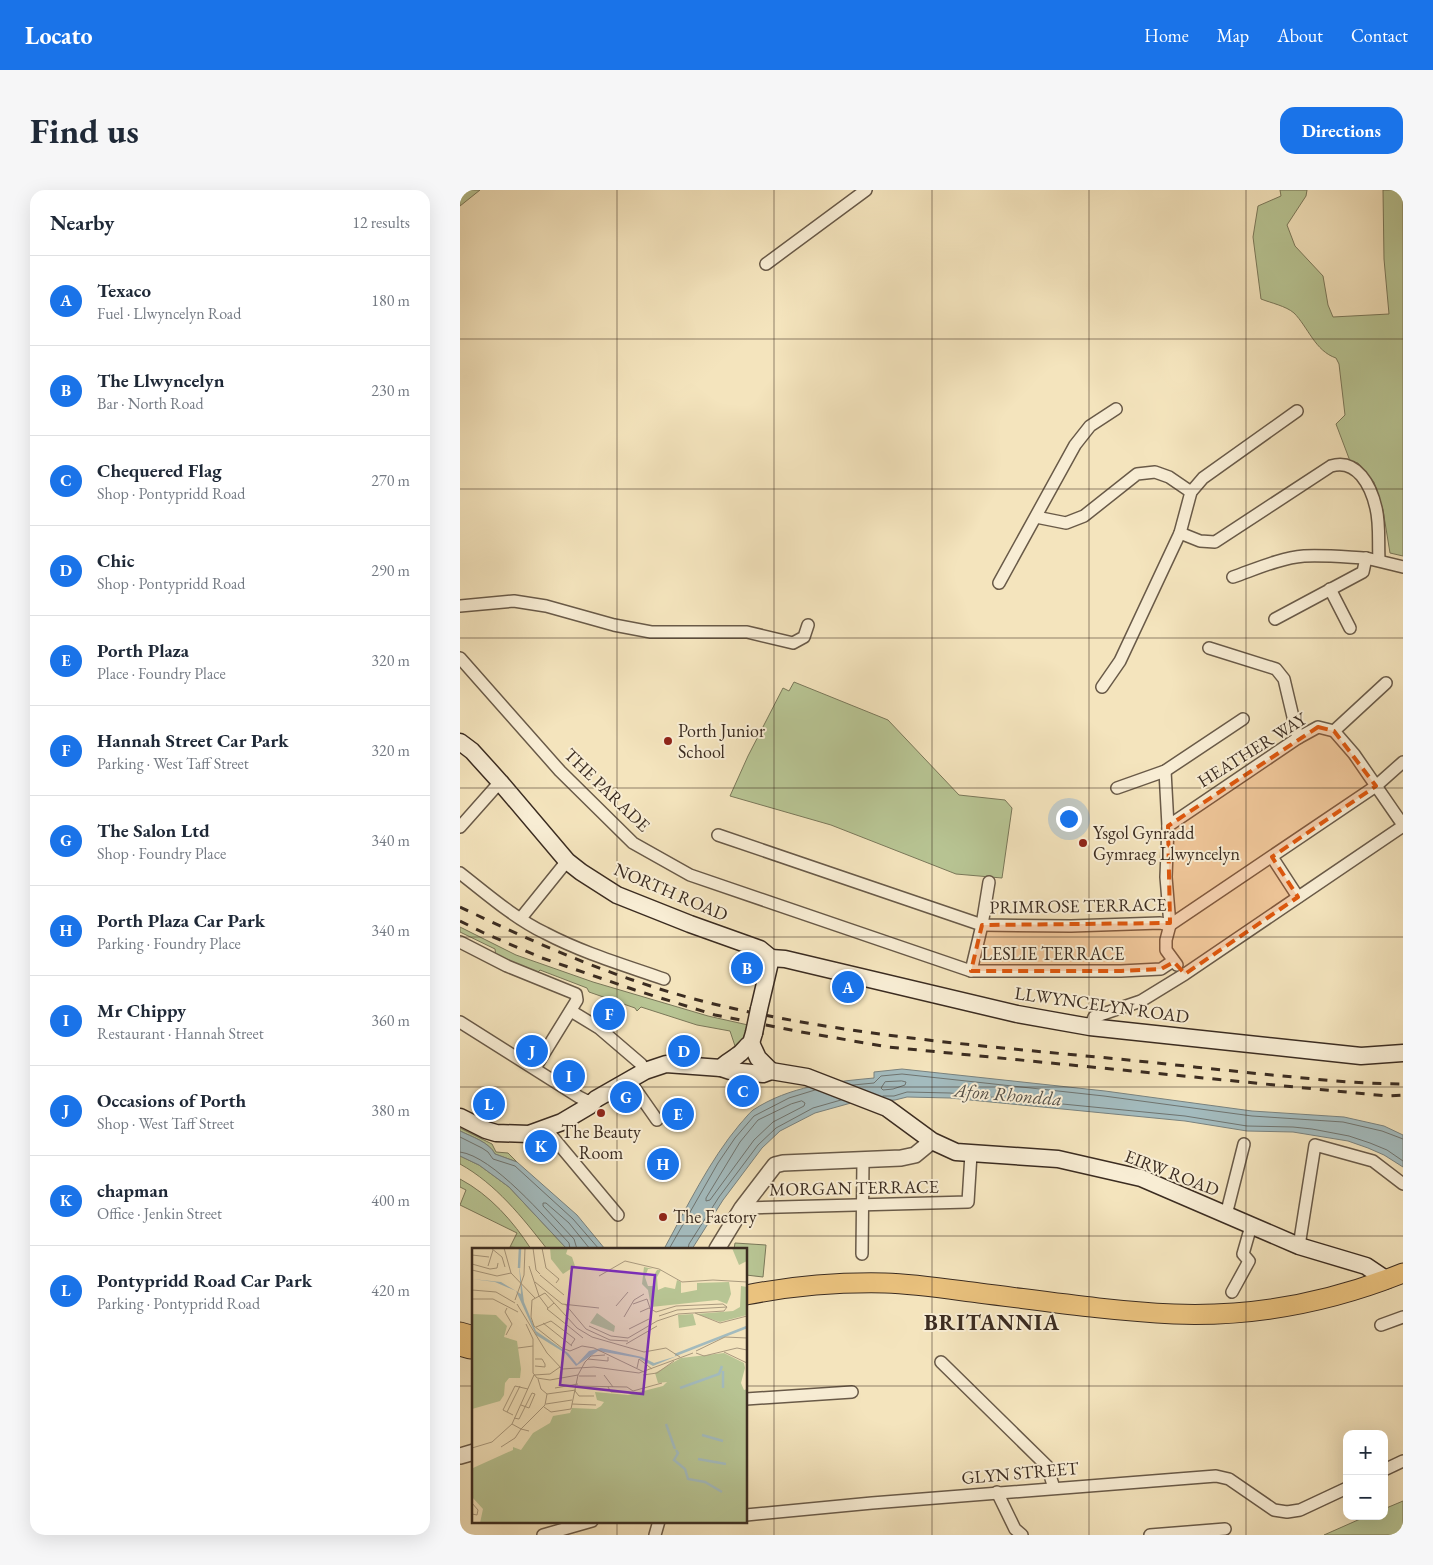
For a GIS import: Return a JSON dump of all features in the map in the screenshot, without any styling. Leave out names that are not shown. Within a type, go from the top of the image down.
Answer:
[{"type":"main road","name":"NORTH ROAD","points":[[460,742],[500,782],[567,861],[617,895],[760,949],[770,958]]},
{"type":"main road","points":[[720,1068],[740,1054],[752,1038],[770,958]]},
{"type":"main road","name":"LLWYNCELYN ROAD","points":[[770,958],[785,959],[1017,1014],[1090,1027],[1360,1056],[1403,1053]]},
{"type":"main road","points":[[752,1038],[758,1058],[771,1071]]},
{"type":"main road","name":"EIRW ROAD","points":[[460,1117],[486,1130],[506,1134],[529,1134],[546,1129],[582,1111],[596,1099],[645,1071],[666,1064],[720,1068],[730,1071],[763,1074],[771,1071],[795,1074],[817,1080],[887,1108],[932,1141],[956,1152],[1058,1159],[1141,1178],[1299,1246],[1366,1266],[1395,1277]]},
{"type":"main road","points":[[748,1295],[819,1284],[886,1283],[1125,1310],[1176,1314],[1229,1313],[1278,1308],[1330,1298],[1395,1277]]},
{"type":"main road","points":[[460,1346],[470,1349],[472,1348]]},
{"type":"street","points":[[766,264],[866,190]]},
{"type":"street","points":[[999,583],[1080,439],[1090,426],[1116,409]]},
{"type":"street","points":[[1102,687],[1120,662],[1180,534],[1191,492],[1203,478],[1297,411]]},
{"type":"street","points":[[1180,534],[1200,541],[1215,542],[1331,466],[1340,463],[1356,468],[1370,488],[1376,509],[1379,560]]},
{"type":"street","points":[[1036,516],[1066,523],[1084,516],[1137,474],[1155,472],[1169,477],[1191,492]]},
{"type":"street","points":[[1233,577],[1268,564],[1302,556],[1366,558],[1403,566]]},
{"type":"street","points":[[1275,619],[1363,572],[1366,558]]},
{"type":"street","points":[[1330,589],[1350,628]]},
{"type":"street","points":[[460,606],[514,601],[546,606],[614,625],[651,632],[747,632],[792,643],[804,637],[808,624]]},
{"type":"street","points":[[1209,648],[1276,669],[1284,679],[1298,738]]},
{"type":"street","name":"THE PARADE","points":[[460,658],[560,771],[633,843],[690,875],[848,929]]},
{"type":"street","points":[[1334,731],[1386,682]]},
{"type":"street","points":[[1117,788],[1165,771],[1243,719]]},
{"type":"street","name":"HEATHER WAY","points":[[1168,826],[1298,738],[1318,727],[1334,731],[1354,754],[1403,826]]},
{"type":"street","name":"PRIMROSE TERRACE","points":[[718,835],[982,925],[1071,926],[1160,923],[1170,925],[1376,786],[1403,762]]},
{"type":"street","points":[[1165,771],[1168,826],[1166,877],[1170,925],[1166,940],[1166,950],[1184,974]]},
{"type":"street","points":[[460,826],[500,782]]},
{"type":"street","points":[[1090,1027],[1094,1017],[1141,1001],[1403,826]]},
{"type":"street","points":[[1272,857],[1298,897]]},
{"type":"street","points":[[521,918],[567,861]]},
{"type":"street","points":[[460,873],[544,933],[617,963],[664,979]]},
{"type":"street","points":[[971,971],[982,925],[989,882]]},
{"type":"street","name":"LESLIE TERRACE","points":[[848,929],[971,971],[1120,971],[1161,969],[1173,961]]},
{"type":"street","points":[[460,942],[507,966],[576,994],[578,1000],[535,1068]]},
{"type":"street","points":[[571,1010],[599,1028],[641,1064],[645,1071]]},
{"type":"street","points":[[460,1022],[579,1097],[587,1100],[596,1099]]},
{"type":"street","points":[[629,1080],[658,1120]]},
{"type":"street","points":[[546,1129],[618,1215]]},
{"type":"street","points":[[718,1248],[742,1208],[774,1165],[783,1163],[901,1158],[915,1155],[932,1141]]},
{"type":"street","points":[[1226,1215],[1244,1144]]},
{"type":"street","points":[[1299,1246],[1315,1145],[1372,1161],[1403,1184]]},
{"type":"street","name":"MORGAN TERRACE","points":[[742,1208],[968,1202],[971,1154]]},
{"type":"street","points":[[862,1254],[863,1160]]},
{"type":"street","points":[[1232,1292],[1249,1261],[1243,1254],[1251,1226]]},
{"type":"street","points":[[1381,1324],[1403,1317]]},
{"type":"street","points":[[941,1362],[1047,1466],[1054,1488]]},
{"type":"street","points":[[748,1399],[852,1392]]},
{"type":"street","points":[[1388,1468],[1403,1461]]},
{"type":"street","name":"GLYN STREET","points":[[748,1514],[997,1492],[1216,1476],[1229,1479],[1274,1510],[1287,1512],[1300,1510],[1343,1490]]},
{"type":"street","points":[[997,1492],[1015,1529],[1022,1535]]},
{"type":"street","points":[[543,1535],[588,1522]]},
{"type":"street","points":[[655,1535],[658,1522]]},
{"type":"street","points":[[1150,1535],[1225,1529]]},
{"type":"highlighted area","points":[[1318,727],[1334,731],[1376,786],[1272,857],[1298,897],[1185,974],[1174,962],[1161,969],[1121,971],[971,971],[982,925],[1170,923],[1168,826]]},
{"type":"green space","points":[[460,190],[480,190],[460,206]]},
{"type":"green space","points":[[1280,190],[1307,190],[1306,196],[1287,225],[1295,246],[1323,276],[1328,305],[1333,317],[1389,314],[1384,259],[1383,190],[1403,190],[1403,556],[1390,553],[1383,510],[1374,482],[1358,463],[1350,461],[1336,424],[1345,415],[1339,364],[1336,358],[1329,355],[1317,344],[1294,313],[1261,299],[1253,237],[1258,206],[1281,196]]},
{"type":"green space","points":[[794,682],[888,720],[959,795],[1005,800],[1012,808],[1002,878],[956,874],[831,825],[730,796],[783,688],[789,691]]},
{"type":"green space","points":[[460,927],[516,955],[593,982],[708,1016],[748,1025],[743,1039],[735,1046],[730,1031],[697,1025],[641,1007],[637,1011],[635,1008],[589,992],[587,988],[540,970],[535,975],[496,956],[495,949],[460,932]]},
{"type":"green space","points":[[460,1128],[492,1144],[496,1152],[508,1153],[517,1162],[495,1154],[489,1146],[460,1131]]},
{"type":"green space","points":[[460,1156],[479,1165],[509,1187],[566,1248],[546,1248],[518,1213],[497,1191],[460,1164]]},
{"type":"green space","points":[[460,1179],[491,1201],[517,1228],[530,1248],[510,1247],[517,1233],[460,1205],[466,1190],[460,1187]]},
{"type":"green space","points":[[735,1243],[766,1245],[763,1277],[748,1275],[748,1248],[734,1248]]},
{"type":"green space","points":[[1403,1501],[1403,1535],[1324,1535],[1358,1520],[1388,1520],[1388,1507]]},
{"type":"water","name":"Afon Rhondda","points":[[902,1069],[1105,1091],[1252,1111],[1344,1117],[1384,1126],[1403,1135],[1403,1167],[1384,1155],[1348,1141],[1293,1132],[1247,1131],[1185,1121],[950,1098],[907,1097],[895,1100],[851,1103],[815,1113],[780,1131],[762,1148],[723,1200],[693,1248],[665,1248],[718,1153],[753,1110],[781,1095],[796,1090],[842,1081],[874,1078],[874,1072]]},
{"type":"water","points":[[460,1131],[489,1146],[495,1154],[517,1162],[577,1215],[604,1248],[566,1248],[509,1187],[479,1165],[460,1156]]},
{"type":"railway","points":[[460,907],[555,950],[619,975],[685,996],[768,1016],[917,1039],[1321,1080],[1403,1084]]},
{"type":"railway","points":[[460,921],[542,958],[635,990],[715,1015],[796,1031],[888,1047],[1387,1096],[1403,1095]]},
{"type":"place","name":"Porth Junior School","points":[[668,741]]},
{"type":"place","name":"Ysgol Gynradd Gymraeg Llwyncelyn","points":[[1083,843]]},
{"type":"place","name":"The Llwyncelyn","points":[[747,968]]},
{"type":"place","name":"Texaco","points":[[848,987]]},
{"type":"place","name":"Hannah Street Car Park","points":[[609,1014]]},
{"type":"place","name":"Occasions of Porth","points":[[532,1051]]},
{"type":"place","name":"Chic","points":[[684,1051]]},
{"type":"place","name":"Mr Chippy","points":[[569,1076]]},
{"type":"place","name":"Chequered Flag","points":[[743,1091]]},
{"type":"place","name":"The Salon Ltd","points":[[626,1097]]},
{"type":"place","name":"Pontypridd Road Car Park","points":[[489,1104]]},
{"type":"place","name":"The Beauty Room","points":[[601,1113]]},
{"type":"place","name":"Porth Plaza","points":[[678,1114]]},
{"type":"place","name":"chapman","points":[[541,1146]]},
{"type":"place","name":"Porth Plaza Car Park","points":[[663,1164]]},
{"type":"place","name":"The Factory","points":[[663,1217]]},
{"type":"district","name":"BRITANNIA","points":[[992,1322]]}]
